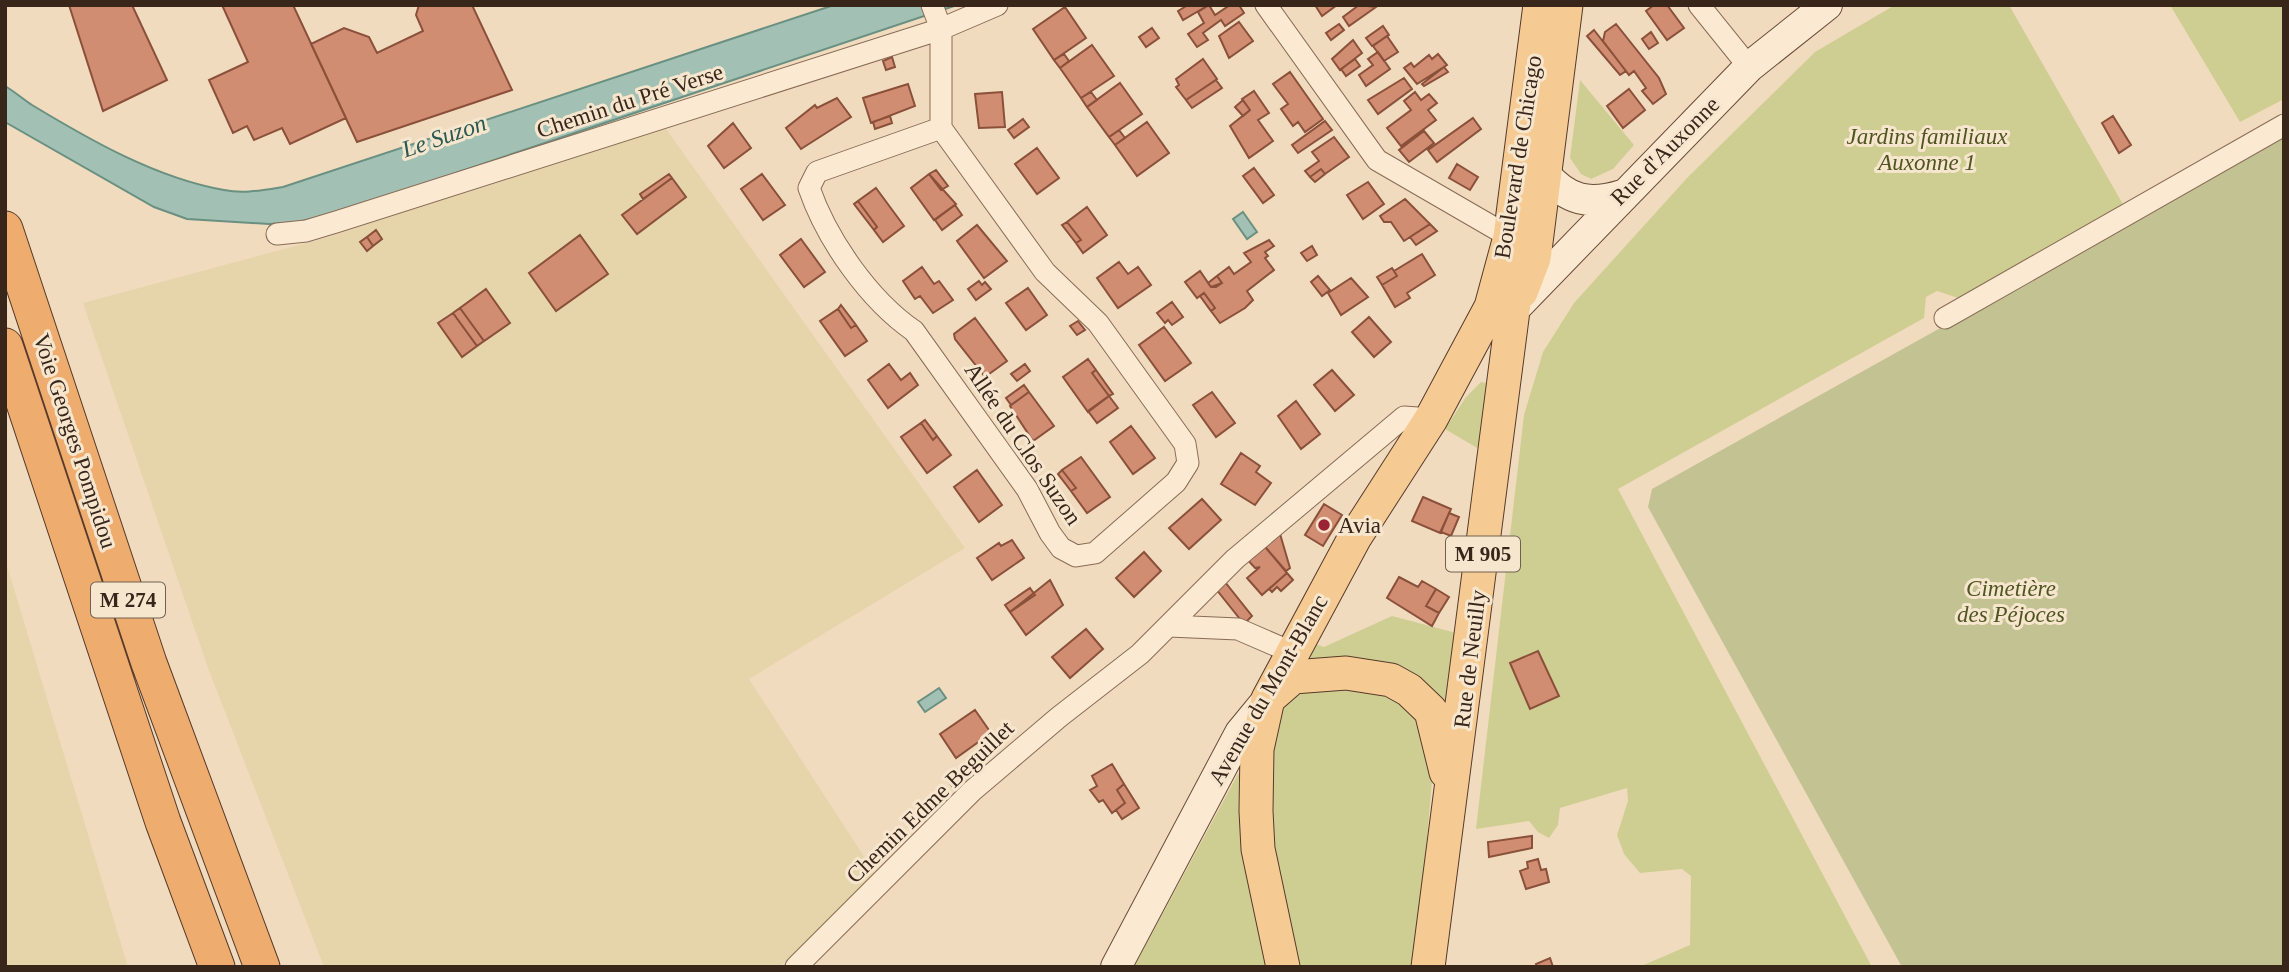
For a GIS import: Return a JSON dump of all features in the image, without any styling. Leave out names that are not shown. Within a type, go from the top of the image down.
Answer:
[{"type":"highway","name":"Voie Georges Pompidou","points":[[5,229],[149,663],[262,967]]},
{"type":"highway","name":"Voie Georges Pompidou","points":[[5,346],[159,809],[217,967]]},
{"type":"main road","name":"Boulevard de Chicago","points":[[1431,419],[1491,307],[1510,237],[1540,5]]},
{"type":"main road","name":"Boulevard de Chicago","points":[[1514,309],[1534,258],[1566,5]]},
{"type":"main road","name":"Rue d'Auxonne","points":[[1514,309],[1749,67],[1827,5]]},
{"type":"main road","points":[[1431,419],[1514,309],[1531,169],[1523,134]]},
{"type":"main road","points":[[1545,174],[1555,185],[1584,200],[1604,200],[1622,195]]},
{"type":"main road","name":"Rue de Neuilly","points":[[1428,967],[1514,309]]},
{"type":"main road","name":"Avenue du Mont-Blanc","points":[[1116,967],[1240,733],[1268,699],[1355,537],[1431,419]]},
{"type":"main road","points":[[1283,967],[1258,849],[1257,748],[1268,699],[1293,677],[1324,673],[1365,674],[1391,680],[1409,690],[1431,711],[1440,737],[1451,800]]},
{"type":"street","points":[[932,5],[941,29],[941,128]]},
{"type":"street","name":"Chemin du Pré Verse","points":[[277,234],[306,231],[335,222],[941,29],[997,5]]},
{"type":"street","points":[[1266,5],[1377,160],[1510,237]]},
{"type":"street","points":[[1699,5],[1749,67]]},
{"type":"street","points":[[1945,318],[2284,125]]},
{"type":"street","name":"Allée du Clos Suzon","points":[[941,128],[1045,272],[1098,323],[1185,444],[1188,463],[1176,482],[1095,553],[1076,556],[1061,548],[1027,489],[914,331],[875,298],[819,216],[809,188],[817,172],[941,128]]},
{"type":"street","name":"Chemin Edme Beguillet","points":[[796,967],[972,791],[1140,654],[1235,558],[1404,417],[1431,419]]},
{"type":"street","points":[[1169,626],[1238,629],[1291,652]]},
{"type":"shaded area","points":[[664,126],[965,548],[749,679],[876,875],[807,944],[779,967],[324,967],[208,668],[83,303],[332,236]]},
{"type":"shaded area","points":[[5,559],[128,967],[5,967]]},
{"type":"green space","name":"Jardins familiaux Auxonne 1","points":[[1895,5],[2009,5],[2124,206],[1958,298],[1937,291],[1926,297],[1924,318],[1618,489],[1872,967],[1639,967],[1690,945],[1691,876],[1682,869],[1640,873],[1624,854],[1617,835],[1628,801],[1627,788],[1560,808],[1558,825],[1549,838],[1538,832],[1529,821],[1476,829],[1524,415],[1543,352],[1574,303],[1687,178],[1815,52]]},
{"type":"green space","points":[[2170,5],[2284,5],[2284,99],[2240,122]]},
{"type":"green space","points":[[1580,80],[1634,145],[1613,169],[1591,179],[1581,174],[1570,158]]},
{"type":"green space","name":"Cimetière des Péjoces","points":[[2284,136],[2284,967],[1902,967],[1648,507],[1652,489]]},
{"type":"green space","points":[[1481,382],[1487,383],[1484,452],[1445,429],[1466,397]]},
{"type":"green space","points":[[1392,616],[1460,634],[1449,726],[1312,659],[1299,659],[1310,642],[1324,647]]},
{"type":"green space","points":[[1367,687],[1417,710],[1433,769],[1416,967],[1295,967],[1277,866],[1272,820],[1272,738],[1281,708],[1297,692],[1321,688]]},
{"type":"green space","points":[[1245,769],[1269,967],[1134,967],[1238,774]]},
{"type":"water","name":"Le Suzon","points":[[834,5],[957,5],[336,213],[298,222],[269,224],[187,219],[154,207],[5,122],[5,86],[77,131],[124,156],[173,177],[231,191],[246,192],[283,187]]},
{"type":"water","points":[[1243,212],[1257,232],[1247,239],[1233,219]]},
{"type":"water","points":[[939,688],[946,698],[925,712],[918,702]]},
{"type":"building","points":[[69,5],[132,5],[167,80],[103,111]]},
{"type":"building","points":[[222,5],[293,5],[346,118],[290,144],[282,128],[254,140],[247,126],[233,133],[209,80],[248,62]]},
{"type":"building","points":[[419,5],[472,5],[512,90],[357,142],[311,44],[344,28],[369,37],[377,53],[423,31],[416,15]]},
{"type":"building","points":[[1188,5],[1207,6],[1183,20],[1178,11]]},
{"type":"building","points":[[1209,5],[1215,15],[1230,5],[1239,5],[1244,13],[1225,26],[1221,20],[1203,33],[1208,40],[1197,47],[1188,34],[1204,23],[1198,12]]},
{"type":"building","points":[[1315,5],[1337,5],[1322,16]]},
{"type":"building","points":[[1359,5],[1376,7],[1349,26],[1343,17]]},
{"type":"building","points":[[1654,5],[1667,5],[1684,28],[1667,40],[1646,11]]},
{"type":"building","points":[[1065,7],[1086,38],[1054,60],[1033,29]]},
{"type":"building","points":[[1239,22],[1253,41],[1229,58],[1219,36]]},
{"type":"building","points":[[1339,24],[1344,30],[1331,40],[1326,33]]},
{"type":"building","points":[[1616,24],[1659,78],[1666,94],[1653,104],[1642,91],[1646,88],[1634,71],[1629,75],[1603,41],[1605,32]]},
{"type":"building","points":[[1383,26],[1389,35],[1372,46],[1366,38]]},
{"type":"building","points":[[1152,28],[1159,38],[1146,47],[1139,37]]},
{"type":"building","points":[[1594,30],[1626,71],[1620,75],[1587,36]]},
{"type":"building","points":[[1651,32],[1658,43],[1649,49],[1642,39]]},
{"type":"building","points":[[1387,36],[1398,52],[1384,61],[1373,46]]},
{"type":"building","points":[[1353,40],[1362,53],[1340,70],[1332,59]]},
{"type":"building","points":[[1092,45],[1114,76],[1081,98],[1060,68]]},
{"type":"building","points":[[1378,52],[1390,69],[1366,86],[1359,75],[1373,65],[1368,59]]},
{"type":"building","points":[[1064,54],[1069,61],[1060,68],[1054,60]]},
{"type":"building","points":[[1438,54],[1447,65],[1417,84],[1404,68],[1411,63],[1414,67],[1429,55],[1432,59]]},
{"type":"building","points":[[892,57],[895,67],[886,70],[883,61]]},
{"type":"building","points":[[1203,59],[1217,79],[1186,100],[1176,87],[1179,85],[1176,79]]},
{"type":"building","points":[[1355,59],[1360,66],[1346,76],[1341,69]]},
{"type":"building","points":[[1444,67],[1448,72],[1424,86],[1422,84]]},
{"type":"building","points":[[1290,72],[1323,119],[1305,132],[1298,122],[1293,126],[1281,109],[1288,104],[1273,84]]},
{"type":"building","points":[[1404,78],[1412,89],[1378,114],[1368,100]]},
{"type":"building","points":[[1216,80],[1222,88],[1192,108],[1186,100]]},
{"type":"building","points":[[1120,83],[1142,114],[1109,137],[1087,107]]},
{"type":"building","points":[[908,84],[915,106],[871,123],[863,98]]},
{"type":"building","points":[[1629,89],[1645,110],[1623,128],[1607,106]]},
{"type":"building","points":[[1254,91],[1269,113],[1258,120],[1273,141],[1249,158],[1230,126],[1250,110],[1242,99]]},
{"type":"building","points":[[1002,92],[1005,127],[979,128],[975,94]]},
{"type":"building","points":[[1091,92],[1097,100],[1087,107],[1081,98]]},
{"type":"building","points":[[1415,92],[1421,100],[1429,94],[1437,103],[1428,110],[1436,120],[1401,146],[1387,128],[1411,110],[1404,101]]},
{"type":"building","points":[[837,98],[851,117],[801,149],[786,128],[815,105],[817,108]]},
{"type":"building","points":[[1243,100],[1250,110],[1243,116],[1235,107]]},
{"type":"building","points":[[890,116],[892,123],[875,129],[873,122]]},
{"type":"building","points":[[2113,116],[2131,145],[2119,153],[2102,123]]},
{"type":"building","points":[[1473,118],[1481,129],[1437,162],[1428,150]]},
{"type":"building","points":[[1023,119],[1029,127],[1014,138],[1008,130]]},
{"type":"building","points":[[1325,121],[1332,130],[1298,153],[1292,145]]},
{"type":"building","points":[[1147,122],[1169,153],[1137,176],[1115,145]]},
{"type":"building","points":[[733,123],[751,148],[724,168],[708,146]]},
{"type":"building","points":[[1119,130],[1125,138],[1115,145],[1109,137]]},
{"type":"building","points":[[1424,131],[1434,143],[1409,162],[1399,150]]},
{"type":"building","points":[[1334,137],[1349,157],[1325,174],[1321,169],[1310,177],[1305,171],[1319,161],[1312,152]]},
{"type":"building","points":[[1037,148],[1059,178],[1037,194],[1015,164]]},
{"type":"building","points":[[1457,164],[1478,177],[1470,190],[1449,178]]},
{"type":"building","points":[[1254,168],[1274,195],[1263,203],[1243,176]]},
{"type":"building","points":[[1321,169],[1325,174],[1315,182],[1310,177]]},
{"type":"building","points":[[936,170],[948,186],[941,190],[929,174]]},
{"type":"building","points":[[669,174],[672,178],[643,199],[640,194]]},
{"type":"building","points":[[762,174],[785,205],[763,220],[741,189]]},
{"type":"building","points":[[929,174],[956,204],[934,220],[911,188]]},
{"type":"building","points":[[672,178],[686,197],[637,234],[622,215]]},
{"type":"building","points":[[1368,182],[1384,204],[1363,219],[1347,195]]},
{"type":"building","points":[[876,188],[904,226],[883,242],[874,230],[877,227],[858,201]]},
{"type":"building","points":[[1405,199],[1430,224],[1404,241],[1391,222],[1384,222],[1380,216]]},
{"type":"building","points":[[858,201],[877,227],[874,230],[854,204]]},
{"type":"building","points":[[955,205],[962,215],[942,230],[935,220]]},
{"type":"building","points":[[1087,207],[1107,235],[1083,253],[1076,243],[1081,240],[1067,222]]},
{"type":"building","points":[[1067,222],[1081,240],[1076,243],[1062,225]]},
{"type":"building","points":[[1430,224],[1437,231],[1416,245],[1410,237]]},
{"type":"building","points":[[977,225],[1007,261],[984,278],[957,241]]},
{"type":"building","points":[[376,230],[382,239],[373,246],[367,237]]},
{"type":"building","points":[[580,235],[608,274],[556,311],[529,273]]},
{"type":"building","points":[[367,237],[373,246],[367,251],[360,242]]},
{"type":"building","points":[[801,239],[825,272],[804,287],[780,255]]},
{"type":"building","points":[[1269,240],[1274,246],[1265,252],[1268,256],[1265,258],[1274,270],[1247,291],[1253,300],[1245,308],[1220,323],[1211,311],[1215,308],[1204,293],[1197,298],[1185,282],[1200,271],[1211,287],[1216,287],[1222,283],[1217,276],[1229,267],[1234,274],[1251,262],[1244,253]]},
{"type":"building","points":[[1312,246],[1317,255],[1307,261],[1301,253]]},
{"type":"building","points":[[1422,254],[1435,275],[1407,293],[1410,298],[1395,307],[1382,285],[1397,276],[1394,271]]},
{"type":"building","points":[[1119,262],[1128,274],[1138,267],[1151,285],[1118,308],[1097,278]]},
{"type":"building","points":[[922,267],[934,284],[939,281],[953,300],[933,313],[920,296],[915,299],[903,281]]},
{"type":"building","points":[[1392,268],[1397,276],[1382,285],[1377,277]]},
{"type":"building","points":[[1217,276],[1222,283],[1211,287],[1208,283]]},
{"type":"building","points":[[1318,276],[1330,290],[1322,296],[1311,282]]},
{"type":"building","points":[[1351,278],[1368,297],[1341,315],[1328,293]]},
{"type":"building","points":[[979,281],[982,285],[985,282],[991,289],[976,300],[968,289]]},
{"type":"building","points":[[1028,288],[1047,315],[1026,330],[1006,303]]},
{"type":"building","points":[[486,289],[510,323],[484,341],[460,308]]},
{"type":"building","points":[[1204,293],[1215,308],[1211,311],[1200,296]]},
{"type":"building","points":[[1172,302],[1183,317],[1172,325],[1168,320],[1165,323],[1157,313]]},
{"type":"building","points":[[841,305],[856,325],[851,328],[838,309]]},
{"type":"building","points":[[460,308],[484,341],[477,346],[453,313]]},
{"type":"building","points":[[838,309],[851,328],[856,325],[867,341],[845,356],[820,321]]},
{"type":"building","points":[[453,313],[477,346],[462,357],[438,323]]},
{"type":"building","points":[[1369,317],[1391,342],[1374,357],[1352,332]]},
{"type":"building","points":[[975,318],[1007,361],[985,377],[955,339],[954,334]]},
{"type":"building","points":[[1078,321],[1085,330],[1077,335],[1070,326]]},
{"type":"building","points":[[1164,327],[1191,363],[1165,381],[1139,345]]},
{"type":"building","points":[[1088,359],[1096,370],[1092,373],[1109,396],[1088,412],[1063,377]]},
{"type":"building","points":[[889,364],[901,380],[910,373],[918,385],[888,408],[868,380]]},
{"type":"building","points":[[1025,364],[1030,371],[1017,381],[1011,374]]},
{"type":"building","points":[[1096,370],[1113,394],[1109,396],[1092,373]]},
{"type":"building","points":[[1332,370],[1354,395],[1335,411],[1314,385]]},
{"type":"building","points":[[1024,385],[1029,392],[1011,405],[1006,398]]},
{"type":"building","points":[[1029,392],[1054,426],[1033,441],[1010,406]]},
{"type":"building","points":[[1212,392],[1235,423],[1216,437],[1193,405]]},
{"type":"building","points":[[1109,396],[1118,408],[1097,423],[1088,411]]},
{"type":"building","points":[[1296,401],[1320,434],[1301,449],[1278,416]]},
{"type":"building","points":[[925,420],[937,436],[933,440],[921,423]]},
{"type":"building","points":[[921,423],[933,440],[937,436],[951,455],[927,473],[901,437]]},
{"type":"building","points":[[1131,426],[1155,458],[1133,474],[1110,442]]},
{"type":"building","points":[[1241,453],[1260,466],[1256,472],[1271,483],[1255,505],[1221,484]]},
{"type":"building","points":[[1081,457],[1110,497],[1087,513],[1071,491],[1076,488],[1062,470]]},
{"type":"building","points":[[977,470],[1002,505],[979,522],[954,487]]},
{"type":"building","points":[[1062,470],[1076,488],[1071,491],[1058,474]]},
{"type":"building","points":[[1423,497],[1451,509],[1440,533],[1412,521]]},
{"type":"building","points":[[1202,499],[1221,520],[1189,549],[1169,528]]},
{"type":"building","points":[[1324,504],[1342,515],[1323,546],[1305,535]]},
{"type":"building","points":[[1449,513],[1459,517],[1451,536],[1441,532]]},
{"type":"building","points":[[1278,527],[1290,568],[1286,571],[1261,542]]},
{"type":"building","points":[[1012,540],[1024,558],[992,580],[977,558],[999,543],[1001,546]]},
{"type":"building","points":[[1261,542],[1287,573],[1262,595],[1247,578],[1260,567],[1255,568],[1245,557]]},
{"type":"building","points":[[1144,552],[1161,571],[1134,597],[1116,578]]},
{"type":"building","points":[[1287,573],[1293,580],[1281,591],[1277,587],[1272,592],[1269,589]]},
{"type":"building","points":[[1399,577],[1418,587],[1422,581],[1436,589],[1426,606],[1439,613],[1432,626],[1387,598]]},
{"type":"building","points":[[1050,580],[1063,605],[1026,635],[1010,612]]},
{"type":"building","points":[[1225,582],[1252,616],[1244,624],[1216,589]]},
{"type":"building","points":[[1030,588],[1035,595],[1010,612],[1005,605]]},
{"type":"building","points":[[1436,589],[1449,597],[1439,613],[1426,606]]},
{"type":"building","points":[[1086,629],[1103,649],[1070,678],[1052,657]]},
{"type":"building","points":[[1538,651],[1559,696],[1530,709],[1510,663]]},
{"type":"building","points":[[975,710],[991,733],[956,758],[940,734]]},
{"type":"building","points":[[1112,764],[1124,784],[1117,790],[1125,803],[1112,813],[1103,800],[1099,802],[1090,790],[1097,786],[1092,776]]},
{"type":"building","points":[[959,769],[965,779],[954,789],[946,777]]},
{"type":"building","points":[[1124,784],[1139,808],[1122,819],[1116,810],[1125,803],[1117,790]]},
{"type":"building","points":[[1532,836],[1532,848],[1489,857],[1488,842]]},
{"type":"building","points":[[1538,859],[1541,870],[1546,869],[1549,882],[1526,889],[1520,871],[1528,868],[1527,862]]},
{"type":"building","points":[[1550,958],[1553,967],[1537,967],[1536,964]]},
{"type":"place","name":"Avia","points":[[1324,525]]}]
